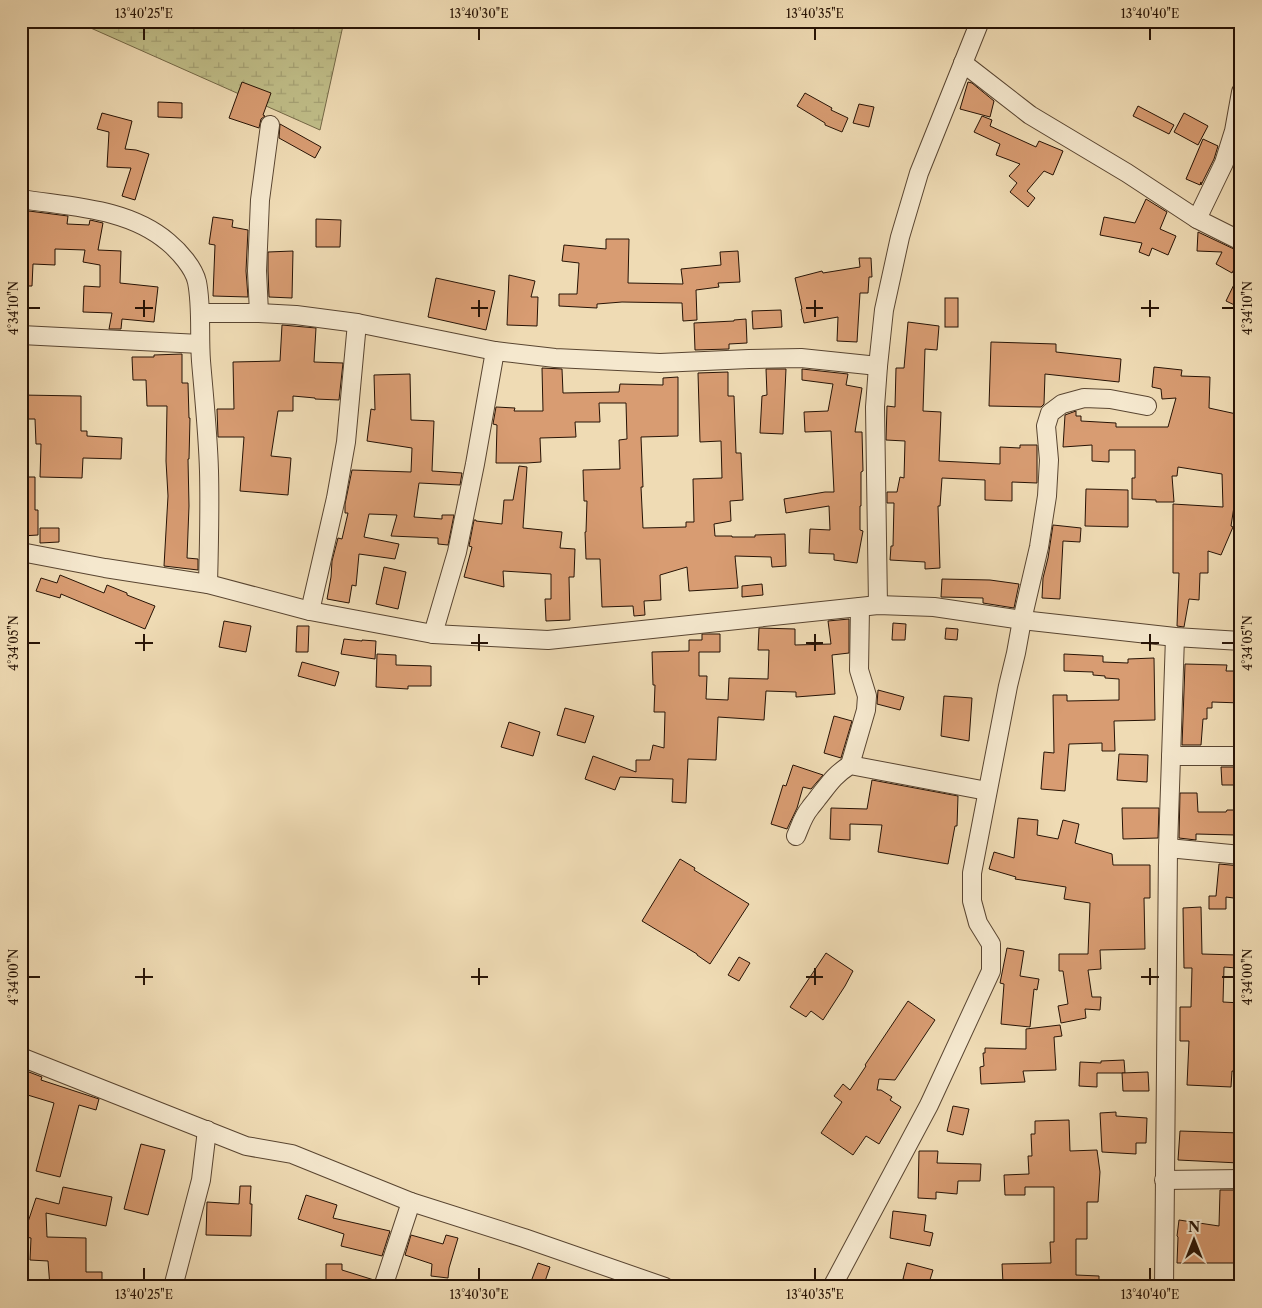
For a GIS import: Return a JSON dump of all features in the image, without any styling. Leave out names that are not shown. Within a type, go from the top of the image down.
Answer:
[{"type":"street","points":[[878,605],[876,417],[878,366],[884,310],[900,237],[919,173],[980,21]]},
{"type":"street","points":[[963,63],[1030,115],[1127,173],[1197,219],[1241,241]]},
{"type":"street","points":[[1197,219],[1224,162],[1234,131],[1241,92]]},
{"type":"street","points":[[259,313],[260,200],[270,125]]},
{"type":"street","points":[[21,199],[108,212],[141,224],[168,241],[183,256],[196,280],[200,313],[200,344],[209,468],[208,584]]},
{"type":"street","points":[[200,313],[296,315],[357,323],[495,351],[555,358],[660,363],[801,358],[878,366]]},
{"type":"street","points":[[310,611],[336,498],[346,442],[357,323]]},
{"type":"street","points":[[21,335],[200,344]]},
{"type":"street","points":[[433,634],[457,552],[476,464],[495,351]]},
{"type":"street","points":[[832,1287],[929,1105],[991,971],[991,944],[978,923],[972,901],[972,873],[1008,686],[1039,547],[1047,496],[1049,460],[1046,426],[1050,413],[1062,404],[1084,398],[1110,399],[1147,406]]},
{"type":"street","points":[[21,552],[105,568],[208,584],[310,611],[433,634],[548,640],[878,605],[934,607],[1022,620],[1175,637],[1241,641]]},
{"type":"street","points":[[796,836],[809,809],[838,773],[850,765],[866,710],[866,696],[859,670],[860,607]]},
{"type":"street","points":[[1164,1287],[1168,848],[1175,637]]},
{"type":"street","points":[[1171,756],[1241,756]]},
{"type":"street","points":[[850,765],[987,791]]},
{"type":"street","points":[[1168,848],[1241,855]]},
{"type":"street","points":[[21,1057],[246,1146],[292,1154],[412,1202],[533,1241],[665,1287]]},
{"type":"street","points":[[173,1287],[202,1180],[207,1130]]},
{"type":"street","points":[[1164,1180],[1241,1179]]},
{"type":"street","points":[[383,1287],[412,1202]]},
{"type":"green space","points":[[75,21],[344,21],[320,130]]},
{"type":"building","points":[[242,82],[271,93],[263,115],[265,116],[261,119],[259,128],[229,118]]},
{"type":"building","points":[[968,82],[972,83],[994,101],[990,117],[960,109]]},
{"type":"building","points":[[805,93],[832,108],[831,110],[848,118],[842,132],[825,125],[825,123],[797,106]]},
{"type":"building","points":[[158,102],[182,103],[182,118],[158,117]]},
{"type":"building","points":[[859,104],[874,107],[869,127],[853,123]]},
{"type":"building","points":[[1138,106],[1174,125],[1169,134],[1133,116]]},
{"type":"building","points":[[102,113],[132,121],[125,149],[149,154],[135,200],[122,196],[131,168],[107,167],[109,132],[97,129]]},
{"type":"building","points":[[1184,113],[1208,126],[1198,145],[1174,132]]},
{"type":"building","points":[[982,116],[992,120],[990,126],[1036,147],[1039,141],[1063,151],[1053,175],[1044,171],[1027,191],[1035,198],[1028,207],[1010,192],[1017,183],[1009,176],[1020,164],[996,155],[1000,144],[974,132]]},
{"type":"building","points":[[280,124],[321,147],[315,158],[279,138]]},
{"type":"building","points":[[1203,139],[1218,146],[1214,159],[1200,185],[1186,179]]},
{"type":"building","points":[[1146,199],[1167,212],[1160,229],[1176,236],[1168,255],[1152,248],[1149,256],[1139,252],[1142,243],[1100,235],[1104,217],[1135,223]]},
{"type":"building","points":[[21,210],[68,216],[67,224],[89,225],[90,220],[103,223],[98,250],[121,251],[120,283],[158,287],[154,322],[122,319],[121,329],[109,329],[112,313],[83,312],[84,286],[100,287],[100,265],[83,262],[85,250],[55,249],[55,265],[33,264],[32,286],[21,286]]},
{"type":"building","points":[[213,217],[233,220],[232,227],[248,230],[246,271],[248,297],[213,296],[215,245],[209,244]]},
{"type":"building","points":[[316,219],[341,220],[340,247],[316,247]]},
{"type":"building","points":[[1198,232],[1241,251],[1241,256],[1232,273],[1216,264],[1222,252],[1197,251]]},
{"type":"building","points":[[606,239],[629,239],[628,283],[683,284],[681,269],[721,265],[720,252],[738,251],[740,282],[718,283],[719,287],[696,290],[697,320],[683,321],[682,303],[622,302],[597,304],[597,308],[559,306],[559,294],[577,294],[579,263],[562,261],[564,245],[606,249]]},
{"type":"building","points":[[293,251],[292,298],[269,297],[268,252]]},
{"type":"building","points":[[859,258],[871,258],[872,277],[869,277],[868,293],[860,293],[857,342],[837,341],[838,317],[804,323],[795,278],[822,271],[823,273],[860,267]]},
{"type":"building","points":[[1241,270],[1241,308],[1226,301]]},
{"type":"building","points":[[509,275],[535,281],[531,297],[538,297],[537,326],[507,325]]},
{"type":"building","points":[[436,278],[495,291],[486,330],[428,317]]},
{"type":"building","points":[[945,298],[958,298],[958,327],[945,327]]},
{"type":"building","points":[[781,310],[782,327],[753,329],[752,311]]},
{"type":"building","points":[[746,319],[747,343],[729,344],[729,349],[695,350],[694,323]]},
{"type":"building","points":[[908,322],[939,326],[937,350],[925,349],[923,411],[941,412],[939,461],[1000,464],[1000,447],[1020,448],[1020,445],[1037,445],[1037,483],[1012,482],[1012,501],[985,500],[985,480],[942,478],[940,506],[938,506],[940,568],[925,569],[925,562],[890,560],[891,546],[893,546],[894,503],[887,503],[887,492],[897,492],[900,477],[904,478],[905,441],[886,440],[887,406],[895,407],[896,368],[904,368]]},
{"type":"building","points":[[282,325],[316,328],[314,362],[343,363],[339,400],[293,396],[293,411],[278,411],[271,456],[291,458],[288,495],[240,491],[244,437],[218,437],[217,409],[234,409],[233,362],[280,361]]},
{"type":"building","points":[[991,342],[1056,344],[1056,352],[1121,359],[1119,382],[1045,374],[1044,404],[1041,407],[989,406]]},
{"type":"building","points":[[182,354],[182,383],[188,383],[190,418],[187,558],[198,559],[198,570],[164,566],[168,496],[166,461],[167,406],[147,406],[146,380],[133,380],[132,357]]},
{"type":"building","points":[[1154,367],[1182,370],[1181,376],[1210,377],[1209,408],[1241,415],[1241,500],[1235,500],[1231,526],[1233,527],[1221,555],[1208,551],[1208,573],[1200,573],[1199,600],[1189,599],[1184,627],[1177,626],[1179,573],[1173,573],[1173,504],[1223,507],[1222,474],[1178,467],[1177,476],[1172,476],[1174,502],[1132,499],[1132,478],[1135,478],[1135,450],[1109,450],[1109,462],[1092,461],[1092,445],[1063,447],[1065,415],[1076,411],[1076,416],[1081,416],[1081,421],[1116,423],[1116,427],[1168,427],[1176,398],[1162,399],[1161,389],[1152,387]]},
{"type":"building","points":[[542,368],[562,369],[563,393],[619,392],[620,384],[663,385],[663,378],[678,377],[678,436],[641,437],[643,528],[686,527],[686,522],[694,522],[693,479],[722,478],[721,441],[700,442],[698,373],[728,372],[728,396],[734,396],[736,453],[741,453],[743,500],[730,501],[731,521],[714,524],[715,536],[755,537],[755,535],[785,534],[786,566],[772,567],[771,557],[735,556],[738,588],[689,591],[687,567],[660,575],[661,600],[644,601],[645,615],[634,616],[633,606],[602,607],[600,559],[586,559],[587,501],[584,501],[583,470],[620,469],[619,440],[627,439],[626,403],[599,403],[600,422],[575,422],[576,437],[540,438],[541,462],[496,463],[497,425],[493,424],[496,407],[515,408],[514,411],[543,411]]},
{"type":"building","points":[[766,369],[786,369],[783,434],[760,433],[762,396],[767,395]]},
{"type":"building","points":[[802,369],[848,374],[846,385],[862,388],[855,432],[862,432],[863,471],[861,472],[860,530],[863,531],[857,563],[834,560],[834,554],[809,553],[810,529],[830,530],[829,506],[786,513],[784,499],[834,492],[831,431],[805,432],[804,412],[828,411],[833,384],[802,380]]},
{"type":"building","points":[[410,374],[411,420],[434,421],[432,471],[462,473],[460,485],[419,483],[414,517],[442,519],[442,515],[454,515],[448,545],[438,544],[438,538],[391,536],[397,515],[369,514],[364,537],[399,544],[395,559],[359,554],[356,586],[352,585],[349,603],[327,599],[332,561],[338,538],[342,539],[348,513],[345,513],[345,504],[352,470],[411,472],[412,448],[367,441],[371,409],[375,410],[374,375]]},
{"type":"building","points":[[21,395],[81,396],[81,431],[87,431],[87,436],[122,438],[121,459],[83,458],[82,478],[40,477],[41,444],[36,444],[35,419],[21,419]]},
{"type":"building","points":[[519,466],[527,467],[523,528],[562,532],[560,548],[575,549],[574,577],[569,577],[570,620],[546,621],[545,599],[551,599],[551,574],[503,571],[504,587],[464,577],[472,547],[469,546],[474,520],[502,524],[504,500],[513,500]]},
{"type":"building","points":[[21,477],[35,477],[35,510],[38,510],[38,535],[21,536]]},
{"type":"building","points":[[1086,489],[1128,490],[1128,527],[1085,526]]},
{"type":"building","points":[[1053,525],[1081,528],[1080,542],[1063,541],[1060,599],[1042,598],[1043,578]]},
{"type":"building","points":[[40,528],[59,528],[59,542],[40,543]]},
{"type":"building","points":[[384,567],[406,572],[398,609],[376,604]]},
{"type":"building","points":[[60,575],[104,593],[107,585],[155,606],[145,629],[61,594],[60,598],[36,591],[41,578],[57,583]]},
{"type":"building","points":[[942,579],[990,580],[1019,584],[1014,608],[983,603],[983,598],[941,597]]},
{"type":"building","points":[[762,584],[763,595],[742,597],[742,586]]},
{"type":"building","points":[[849,619],[849,653],[832,655],[835,694],[796,697],[796,692],[766,691],[764,720],[718,717],[716,760],[688,759],[686,803],[672,802],[673,779],[620,777],[615,790],[585,779],[593,756],[636,772],[636,760],[650,760],[653,745],[664,748],[665,712],[654,712],[655,685],[653,685],[652,652],[689,651],[689,640],[702,640],[702,634],[720,634],[720,652],[699,652],[699,676],[707,676],[706,699],[728,700],[729,678],[768,679],[769,650],[758,650],[759,628],[795,629],[795,645],[831,644],[828,621]]},
{"type":"building","points":[[224,621],[251,626],[246,652],[219,647]]},
{"type":"building","points":[[893,623],[906,624],[905,640],[892,640]]},
{"type":"building","points":[[297,626],[309,626],[308,652],[296,652]]},
{"type":"building","points":[[946,628],[958,629],[957,640],[945,639]]},
{"type":"building","points":[[344,639],[376,641],[375,659],[341,654]]},
{"type":"building","points":[[377,654],[396,655],[396,665],[431,666],[431,686],[408,686],[408,689],[376,687]]},
{"type":"building","points":[[1064,654],[1103,656],[1103,662],[1128,663],[1128,659],[1154,658],[1155,720],[1114,721],[1115,751],[1102,751],[1102,743],[1069,744],[1065,791],[1041,789],[1044,752],[1054,753],[1053,695],[1067,695],[1067,701],[1119,700],[1119,679],[1093,675],[1093,672],[1064,671]]},
{"type":"building","points":[[302,662],[339,672],[335,686],[298,676]]},
{"type":"building","points":[[1185,664],[1227,665],[1226,671],[1241,671],[1241,703],[1212,702],[1212,708],[1207,708],[1207,719],[1203,719],[1201,745],[1182,745]]},
{"type":"building","points":[[878,690],[904,697],[900,710],[877,704]]},
{"type":"building","points":[[944,696],[972,698],[969,741],[941,736]]},
{"type":"building","points":[[565,708],[594,716],[585,743],[557,735]]},
{"type":"building","points":[[834,716],[852,721],[841,758],[824,753]]},
{"type":"building","points":[[509,722],[540,732],[533,756],[501,747]]},
{"type":"building","points":[[1119,754],[1148,755],[1147,782],[1117,780]]},
{"type":"building","points":[[793,765],[823,775],[811,789],[803,787],[797,808],[787,829],[771,824],[783,785],[786,786]]},
{"type":"building","points":[[1221,767],[1241,767],[1241,785],[1222,785]]},
{"type":"building","points":[[872,780],[958,796],[957,826],[955,826],[948,864],[878,852],[882,825],[850,824],[850,840],[830,839],[831,808],[867,809]]},
{"type":"building","points":[[1180,793],[1197,793],[1198,812],[1241,810],[1241,822],[1235,822],[1235,835],[1196,834],[1196,840],[1179,838]]},
{"type":"building","points":[[1122,808],[1159,808],[1158,838],[1123,839]]},
{"type":"building","points":[[1018,818],[1038,820],[1037,835],[1058,839],[1063,820],[1079,824],[1075,843],[1112,854],[1113,865],[1150,865],[1150,898],[1144,898],[1145,949],[1100,950],[1101,969],[1088,970],[1092,997],[1101,997],[1100,1010],[1085,1009],[1086,1018],[1061,1023],[1058,1006],[1068,1004],[1063,971],[1059,971],[1059,954],[1088,954],[1090,903],[1064,899],[1066,887],[1015,879],[1016,877],[989,869],[994,852],[1014,858]]},
{"type":"building","points":[[680,859],[695,868],[694,870],[749,904],[710,964],[697,954],[642,921]]},
{"type":"building","points":[[1219,864],[1241,866],[1241,899],[1226,897],[1226,909],[1209,909],[1209,896],[1216,896]]},
{"type":"building","points":[[1201,907],[1202,954],[1237,955],[1236,968],[1224,967],[1223,1002],[1241,1003],[1241,1072],[1232,1071],[1231,1087],[1187,1085],[1189,1041],[1180,1041],[1180,1007],[1191,1007],[1192,968],[1184,968],[1183,908]]},
{"type":"building","points":[[1007,948],[1024,951],[1020,976],[1039,979],[1037,990],[1034,989],[1030,1027],[1001,1024],[1004,984],[1000,983]]},
{"type":"building","points":[[826,953],[853,971],[823,1020],[811,1011],[806,1017],[790,1007]]},
{"type":"building","points":[[739,957],[750,963],[739,981],[728,975]]},
{"type":"building","points":[[908,1001],[935,1020],[895,1080],[879,1079],[877,1090],[881,1090],[892,1097],[890,1100],[901,1107],[879,1144],[866,1136],[853,1155],[821,1133],[842,1102],[834,1096],[843,1084],[850,1090]]},
{"type":"building","points":[[1060,1025],[1062,1036],[1054,1037],[1056,1070],[1023,1071],[1025,1082],[981,1084],[980,1067],[984,1066],[983,1053],[985,1053],[985,1048],[1026,1049],[1026,1029]]},
{"type":"building","points":[[1124,1060],[1125,1073],[1097,1073],[1097,1087],[1079,1086],[1080,1062],[1101,1063],[1101,1061]]},
{"type":"building","points":[[21,1069],[42,1077],[41,1080],[99,1099],[96,1110],[79,1105],[60,1177],[36,1171],[54,1103],[21,1093]]},
{"type":"building","points":[[1148,1072],[1149,1091],[1123,1091],[1122,1073]]},
{"type":"building","points":[[953,1106],[969,1109],[963,1135],[947,1131]]},
{"type":"building","points":[[1116,1112],[1116,1116],[1147,1118],[1146,1143],[1136,1143],[1136,1154],[1102,1152],[1100,1113]]},
{"type":"building","points":[[1069,1120],[1070,1151],[1097,1150],[1100,1172],[1098,1202],[1087,1202],[1087,1239],[1076,1239],[1076,1275],[1099,1276],[1099,1287],[1051,1286],[1051,1282],[1003,1283],[1002,1264],[1051,1263],[1050,1242],[1054,1242],[1054,1187],[1025,1187],[1025,1195],[1005,1195],[1004,1175],[1029,1174],[1028,1156],[1032,1156],[1031,1134],[1035,1134],[1035,1121]]},
{"type":"building","points":[[1180,1131],[1240,1133],[1239,1163],[1178,1160]]},
{"type":"building","points":[[141,1144],[165,1150],[148,1215],[124,1209]]},
{"type":"building","points":[[919,1151],[938,1151],[937,1163],[981,1164],[980,1181],[958,1181],[957,1194],[936,1192],[936,1199],[918,1198]]},
{"type":"building","points":[[240,1186],[251,1186],[251,1236],[206,1235],[207,1202],[239,1204]]},
{"type":"building","points":[[63,1187],[112,1197],[106,1226],[46,1213],[47,1237],[86,1238],[86,1272],[102,1272],[102,1287],[50,1287],[48,1261],[30,1260],[31,1238],[21,1236],[21,1220],[28,1222],[36,1198],[59,1204]]},
{"type":"building","points":[[1220,1190],[1241,1190],[1241,1263],[1177,1263],[1179,1220],[1219,1226]]},
{"type":"building","points":[[306,1195],[337,1205],[333,1218],[390,1231],[382,1256],[341,1246],[344,1234],[298,1219]]},
{"type":"building","points":[[893,1211],[926,1215],[924,1231],[933,1233],[930,1246],[890,1238]]},
{"type":"building","points":[[411,1235],[443,1244],[446,1235],[458,1238],[448,1278],[431,1276],[432,1264],[405,1255]]},
{"type":"building","points":[[538,1263],[550,1267],[543,1287],[529,1287]]},
{"type":"building","points":[[907,1263],[933,1270],[928,1286],[903,1279]]},
{"type":"building","points":[[326,1264],[342,1264],[342,1270],[374,1280],[373,1287],[326,1287]]}]
